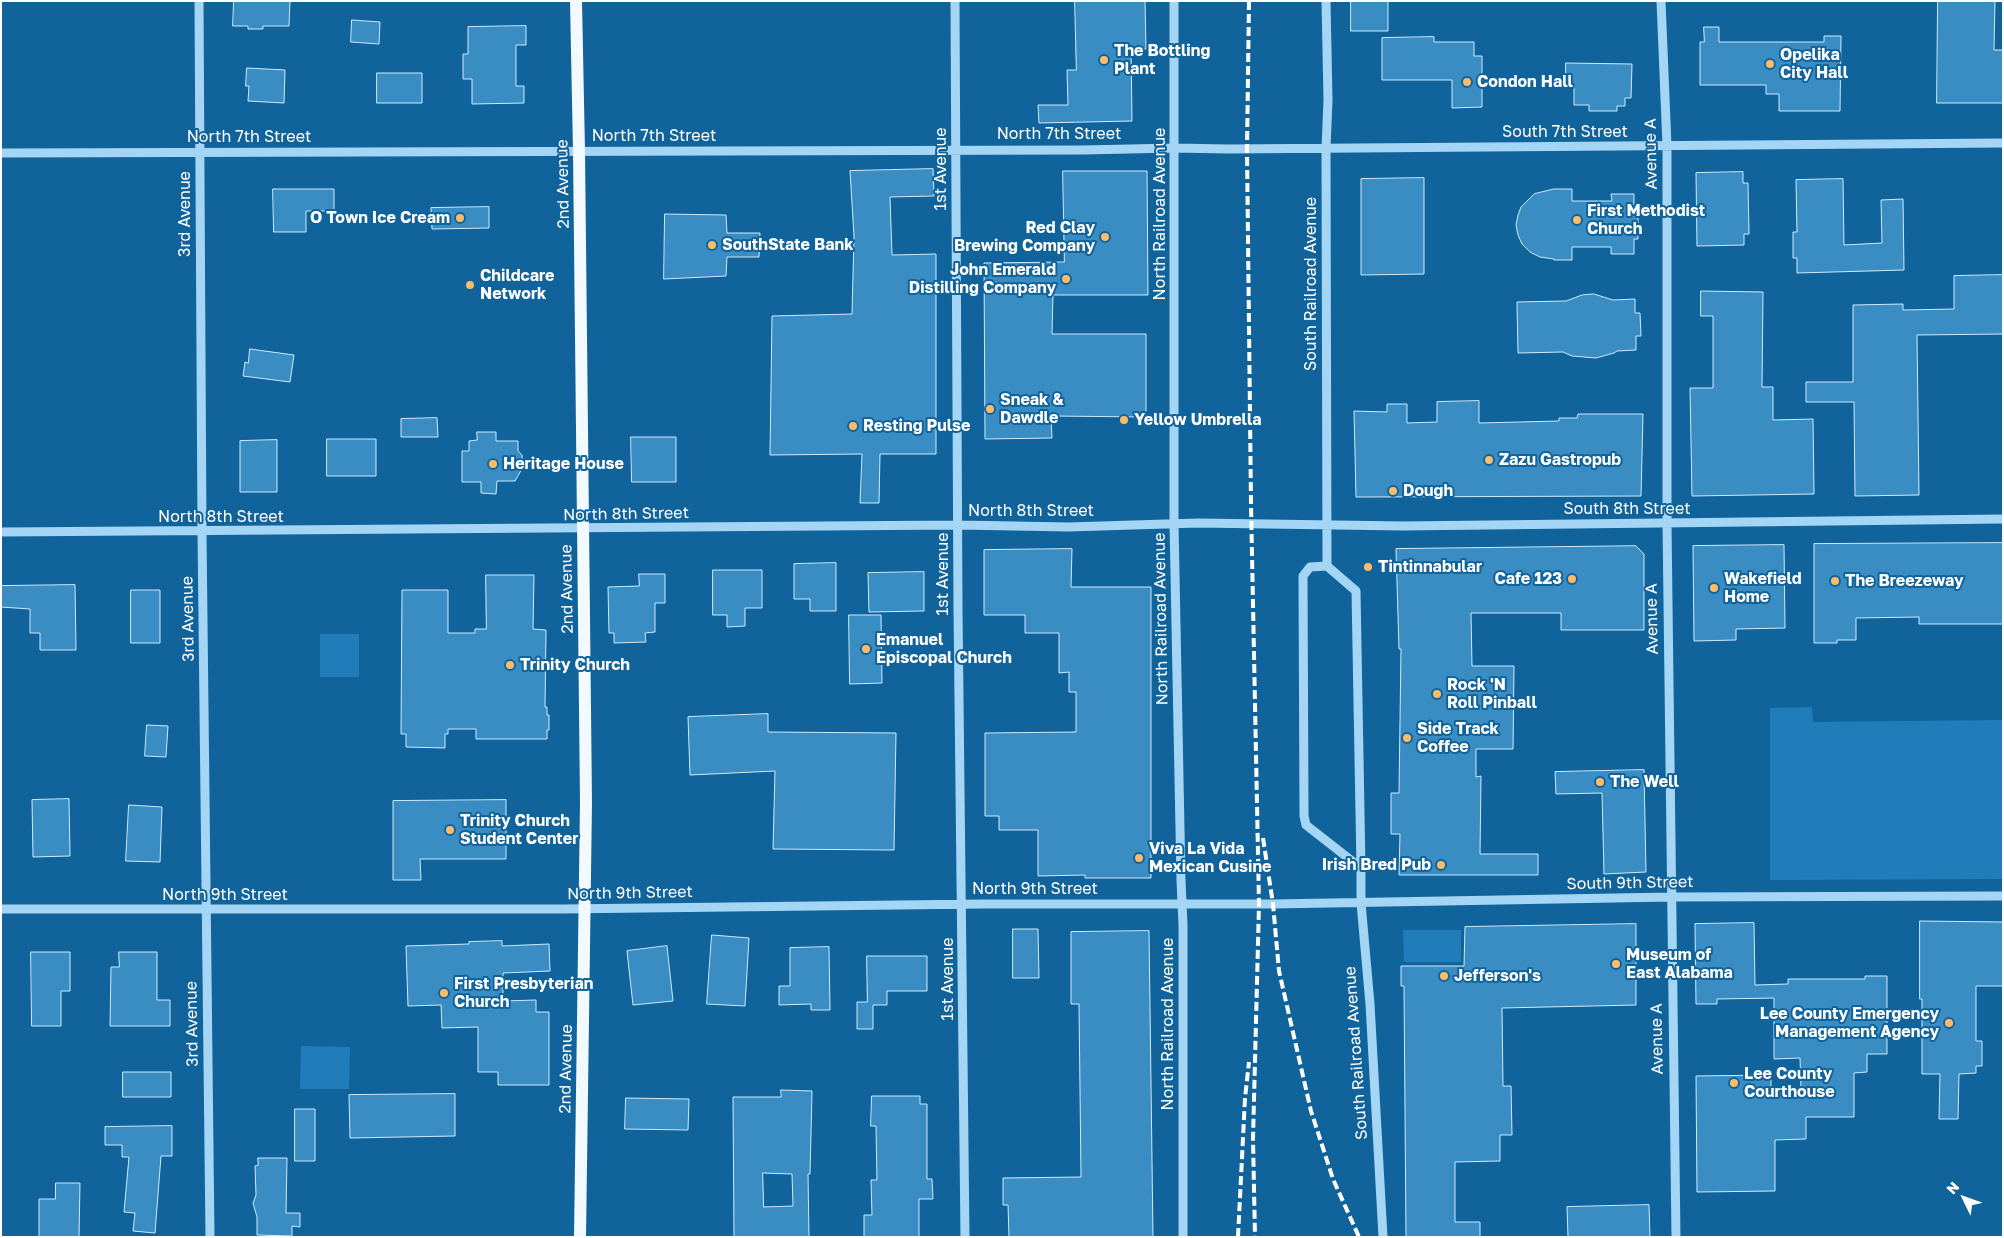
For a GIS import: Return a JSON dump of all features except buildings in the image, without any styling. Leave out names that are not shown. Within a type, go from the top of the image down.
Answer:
[{"type":"main road","name":"2nd Avenue","points":[[576,1],[580,151],[586,802],[580,1237]]},
{"type":"street","name":"3rd Avenue","points":[[199,1],[202,532],[210,1237]]},
{"type":"street","name":"1st Avenue","points":[[955,1],[958,609],[965,1237]]},
{"type":"street","name":"North Railroad Avenue","points":[[1174,1],[1174,523],[1183,904],[1182,1237]]},
{"type":"street","name":"South Railroad Avenue","points":[[1326,1],[1328,100],[1326,148],[1327,566],[1356,591],[1361,903],[1370,1004],[1383,1237]]},
{"type":"street","name":"Avenue A","points":[[1661,1],[1667,146],[1666,524],[1676,1237]]},
{"type":"street","name":"South 7th Street","points":[[1247,149],[2003,143]]},
{"type":"street","name":"North 7th Street","points":[[1,153],[1247,149]]},
{"type":"street","name":"South 8th Street","points":[[1251,524],[1413,526],[2003,519]]},
{"type":"street","name":"North 8th Street","points":[[1,532],[958,525],[1069,527],[1174,523],[1251,524]]},
{"type":"street","points":[[1327,566],[1310,566],[1303,576],[1304,816],[1306,825],[1361,868]]},
{"type":"street","name":"South 9th Street","points":[[1258,904],[1671,897],[2003,896]]},
{"type":"street","name":"North 9th Street","points":[[1,909],[206,910],[962,904],[1258,904]]},
{"type":"shaded area","points":[[320,634],[359,634],[359,677],[320,677]]},
{"type":"shaded area","points":[[1812,707],[1813,722],[2003,720],[2003,879],[1770,880],[1770,708]]},
{"type":"shaded area","points":[[1403,930],[1461,930],[1461,962],[1404,962]]},
{"type":"shaded area","points":[[301,1046],[350,1047],[349,1089],[300,1089]]},
{"type":"railway","points":[[1249,1],[1247,149],[1251,504],[1259,904],[1253,1139],[1255,1237]]},
{"type":"railway","points":[[1263,838],[1273,904],[1279,971],[1311,1111],[1333,1179],[1359,1237]]},
{"type":"railway","points":[[1238,1237],[1245,1098],[1249,1062]]},
{"type":"place","name":"The Bottling Plant","points":[[1104,60]]},
{"type":"place","name":"Opelika City Hall","points":[[1770,64]]},
{"type":"place","name":"Condon Hall","points":[[1467,82]]},
{"type":"place","name":"O Town Ice Cream","points":[[460,218]]},
{"type":"place","name":"First Methodist Church","points":[[1577,220]]},
{"type":"place","name":"Red Clay Brewing Company","points":[[1105,237]]},
{"type":"place","name":"SouthState Bank","points":[[712,245]]},
{"type":"place","name":"John Emerald Distilling Company","points":[[1066,279]]},
{"type":"place","name":"Childcare Network","points":[[470,285]]},
{"type":"place","name":"Sneak & Dawdle","points":[[990,409]]},
{"type":"place","name":"Yellow Umbrella","points":[[1124,420]]},
{"type":"place","name":"Resting Pulse","points":[[853,426]]},
{"type":"place","name":"Zazu Gastropub","points":[[1489,460]]},
{"type":"place","name":"Heritage House","points":[[493,464]]},
{"type":"place","name":"Dough","points":[[1393,491]]},
{"type":"place","name":"Tintinnabular","points":[[1368,567]]},
{"type":"place","name":"Cafe 123","points":[[1572,579]]},
{"type":"place","name":"The Breezeway","points":[[1835,581]]},
{"type":"place","name":"Wakefield Home","points":[[1714,588]]},
{"type":"place","name":"Emanuel Episcopal Church","points":[[866,649]]},
{"type":"place","name":"Trinity Church","points":[[510,665]]},
{"type":"place","name":"Rock 'N Roll Pinball","points":[[1437,694]]},
{"type":"place","name":"Side Track Coffee","points":[[1407,738]]},
{"type":"place","name":"The Well","points":[[1600,782]]},
{"type":"place","name":"Trinity Church Student Center","points":[[450,830]]},
{"type":"place","name":"Viva La Vida Mexican Cusine","points":[[1139,858]]},
{"type":"place","name":"Irish Bred Pub","points":[[1441,865]]},
{"type":"place","name":"Museum of East Alabama","points":[[1616,964]]},
{"type":"place","name":"Jefferson's","points":[[1444,976]]},
{"type":"place","name":"First Presbyterian Church","points":[[444,993]]},
{"type":"place","name":"Lee County Emergency Management Agency","points":[[1949,1023]]},
{"type":"place","name":"Lee County Courthouse","points":[[1734,1083]]}]
